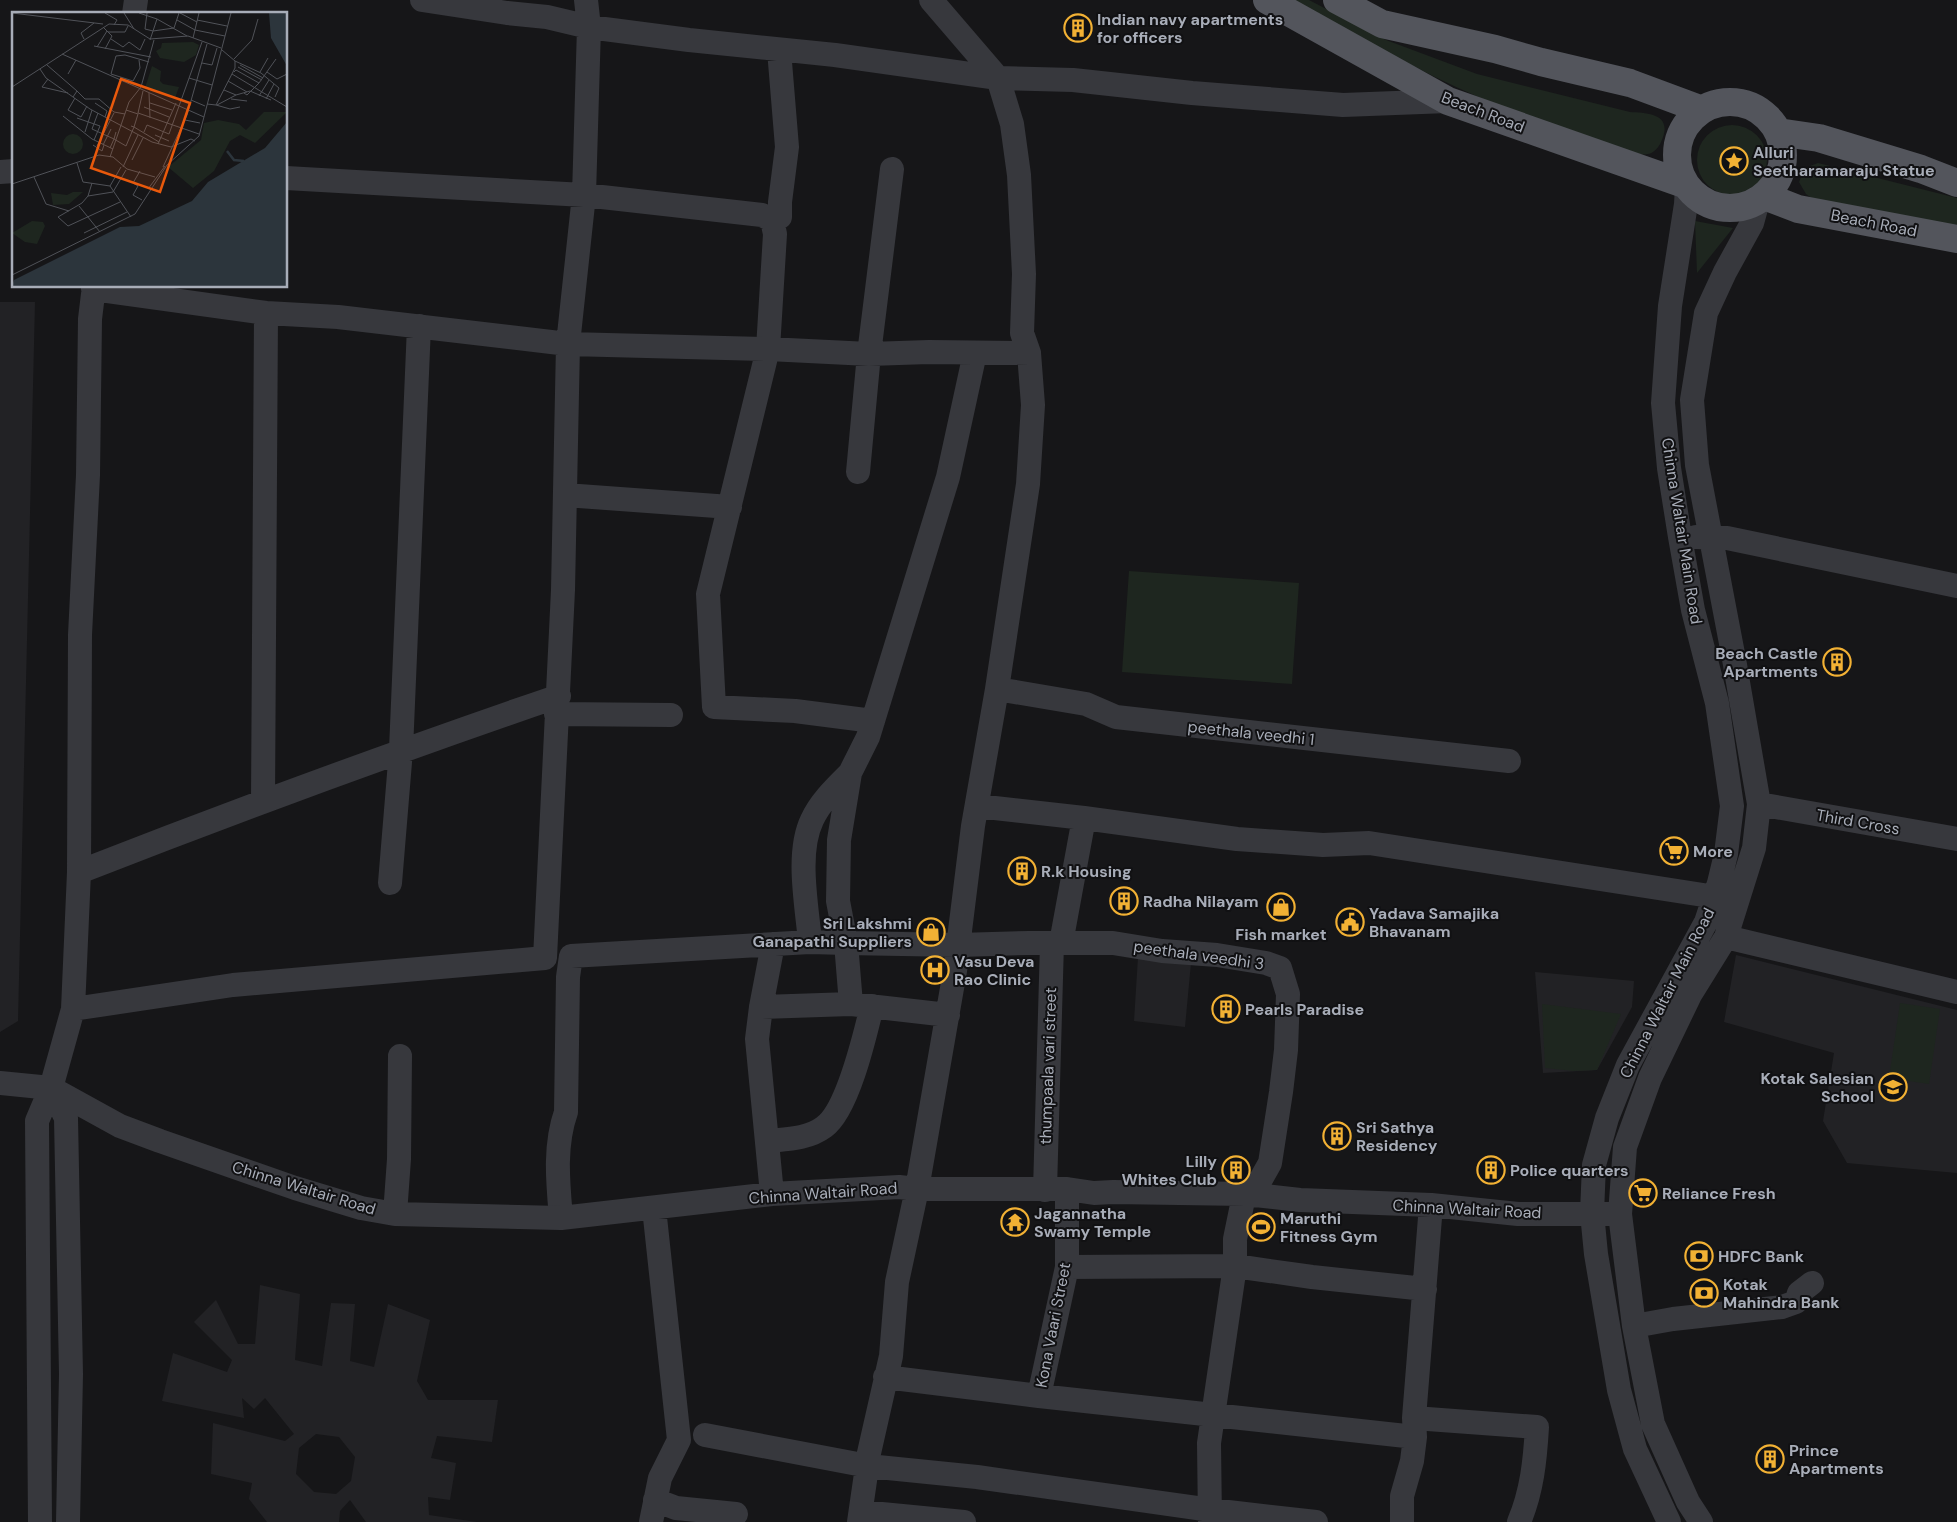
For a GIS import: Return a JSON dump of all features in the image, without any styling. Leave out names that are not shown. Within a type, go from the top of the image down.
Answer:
[{"type":"main road","name":"Beach Road","points":[[1267,0],[1448,101],[1685,186]]},
{"type":"main road","points":[[1336,0],[1382,24],[1630,82],[1700,109]]},
{"type":"main road","points":[[1720,102],[1741,102],[1760,111],[1775,126],[1783,146],[1782,167],[1774,186],[1761,199],[1739,209],[1717,208],[1698,199],[1685,186],[1676,164],[1677,143],[1685,124],[1700,109],[1720,102]]},
{"type":"main road","points":[[1778,132],[1819,138],[1921,169],[1957,183]]},
{"type":"main road","name":"Beach Road","points":[[1761,199],[1798,209],[1957,239]]},
{"type":"street","points":[[422,0],[547,17],[589,26],[689,40],[946,70],[998,78],[1073,80],[1343,105],[1448,101]]},
{"type":"street","points":[[545,958],[558,705],[568,344],[584,195],[589,26],[586,0]]},
{"type":"street","points":[[931,0],[998,78],[1012,124],[1019,175],[1024,274],[1022,332],[1029,353],[1033,405],[1028,484],[977,806],[948,1015],[917,1189],[897,1282],[891,1356],[885,1377],[860,1517],[964,1522]]},
{"type":"street","points":[[779,50],[787,147],[780,217]]},
{"type":"street","points":[[858,472],[869,354],[892,169]]},
{"type":"street","points":[[288,178],[584,195],[762,215],[772,220],[775,234],[768,349],[708,594],[714,707],[795,711],[873,721]]},
{"type":"street","name":"Chinna Waltair Main Road","points":[[1669,1522],[1635,1449],[1619,1390],[1596,1254],[1592,1213],[1594,1164],[1607,1118],[1628,1065],[1698,938],[1716,897],[1726,854],[1732,806],[1717,703],[1694,610],[1680,537],[1669,468],[1663,403],[1670,306],[1686,204],[1685,186]]},
{"type":"street","name":"Chinna Waltair Main Road","points":[[1701,1522],[1688,1502],[1653,1424],[1634,1326],[1620,1214],[1625,1147],[1650,1078],[1690,995],[1726,937],[1754,848],[1759,804],[1712,536],[1697,465],[1692,400],[1706,313],[1725,272],[1752,223],[1761,199]]},
{"type":"street","points":[[40,1522],[37,1121],[51,1088],[73,1009],[79,872],[80,635],[88,475],[90,319],[94,288],[266,313],[338,317],[568,344],[768,349],[869,354],[1029,353]]},
{"type":"street","points":[[263,801],[266,313]]},
{"type":"street","points":[[390,883],[401,750],[419,326]]},
{"type":"street","points":[[768,1140],[798,1137],[825,1127],[838,1110],[855,1072],[862,1005],[846,943],[838,902],[839,840],[850,773],[868,737],[948,477],[974,352]]},
{"type":"street","points":[[565,495],[730,507]]},
{"type":"street","points":[[1680,537],[1712,536],[1727,538],[1957,586]]},
{"type":"street","name":"peethala veedhi 1","points":[[997,689],[1086,704],[1116,717],[1509,761]]},
{"type":"street","points":[[79,872],[401,750],[558,705],[671,715]]},
{"type":"street","points":[[810,942],[803,859],[806,839],[812,820],[832,791],[850,773]]},
{"type":"street","name":"Third Cross","points":[[1759,804],[1957,839]]},
{"type":"street","points":[[977,806],[1272,842],[1323,845],[1369,843],[1716,897]]},
{"type":"street","name":"thumpaala vari street","points":[[1056,1190],[1056,943],[1084,818]]},
{"type":"street","points":[[1726,937],[1957,992]]},
{"type":"street","name":"peethala veedhi 3","points":[[73,1009],[234,985],[571,956],[810,942],[958,945],[1113,944],[1162,951],[1217,955],[1266,963],[1280,968],[1288,994],[1282,1092],[1270,1162],[1261,1179],[1246,1194],[1235,1239],[1235,1266],[1222,1343],[1209,1443],[1210,1516]]},
{"type":"street","points":[[772,1194],[757,1038],[773,944]]},
{"type":"street","points":[[561,1218],[558,1172],[560,1128],[566,1112],[568,977],[571,956]]},
{"type":"street","points":[[761,1007],[862,1005],[948,1015]]},
{"type":"street","points":[[395,1214],[399,1168],[400,1056]]},
{"type":"street","points":[[0,1083],[51,1088]]},
{"type":"street","points":[[51,1088],[66,1118],[71,1374],[68,1522]]},
{"type":"street","name":"Chinna Waltair Road","points":[[51,1088],[120,1126],[160,1141],[295,1188],[361,1208],[395,1214],[561,1218],[772,1194],[899,1186],[917,1189],[1246,1194],[1300,1200],[1431,1205],[1518,1214],[1620,1214]]},
{"type":"street","name":"Kona Vaari Street","points":[[885,1377],[1039,1396],[1067,1267],[1056,1190]]},
{"type":"street","points":[[1402,1522],[1402,1496],[1412,1461],[1431,1205]]},
{"type":"street","points":[[654,1208],[679,1440],[660,1478],[653,1511],[676,1508],[736,1514]]},
{"type":"street","points":[[1067,1267],[1235,1266],[1312,1277],[1425,1289]]},
{"type":"street","points":[[1634,1326],[1683,1318],[1782,1307],[1796,1302],[1799,1292],[1812,1283]]},
{"type":"street","points":[[1039,1396],[1212,1414],[1414,1428],[1537,1427],[1534,1469],[1530,1490],[1519,1522]]},
{"type":"street","points":[[705,1435],[868,1466],[977,1477],[1210,1516],[1316,1522]]},
{"type":"shaded area","points":[[1291,0],[1309,0],[1386,40],[1477,74],[1630,112],[1645,113],[1658,117],[1662,120],[1664,126],[1661,142],[1656,150],[1650,153],[1635,153],[1508,110],[1410,64]]},
{"type":"shaded area","points":[[1732,125],[1745,128],[1757,135],[1764,147],[1767,160],[1764,173],[1757,185],[1745,192],[1732,195],[1719,192],[1707,185],[1700,173],[1697,160],[1700,147],[1707,135],[1719,128]]},
{"type":"shaded area","points":[[1818,163],[1957,198],[1957,226],[1814,200],[1806,194],[1799,182],[1805,168]]},
{"type":"shaded area","points":[[1695,221],[1733,228],[1697,273]]},
{"type":"shaded area","points":[[0,302],[35,302],[18,1021],[0,1032]]},
{"type":"shaded area","points":[[1129,571],[1299,583],[1292,684],[1122,672]]},
{"type":"shaded area","name":"Kotak Salesian School","points":[[1736,955],[1957,1010],[1957,1173],[1847,1163],[1823,1121],[1834,1053],[1724,1022]]},
{"type":"shaded area","points":[[1138,957],[1191,963],[1185,1027],[1134,1021]]},
{"type":"shaded area","points":[[1535,972],[1634,981],[1632,1007],[1597,1070],[1543,1073]]},
{"type":"shaded area","points":[[1900,1003],[1940,1009],[1929,1084],[1889,1078]]},
{"type":"shaded area","points":[[1542,1004],[1621,1014],[1597,1070],[1574,1071],[1545,1068]]},
{"type":"shaded area","points":[[260,1285],[300,1294],[295,1360],[322,1366],[331,1303],[355,1304],[350,1361],[374,1367],[388,1304],[430,1320],[417,1381],[428,1400],[498,1400],[492,1442],[437,1436],[431,1458],[456,1463],[450,1500],[428,1497],[429,1515],[477,1522],[366,1522],[350,1500],[340,1511],[339,1522],[267,1522],[249,1499],[252,1483],[211,1474],[213,1423],[285,1441],[294,1434],[265,1398],[254,1409],[242,1398],[244,1418],[162,1401],[173,1353],[227,1372],[232,1360],[194,1322],[216,1300],[238,1344],[255,1344]],"holes":[[[316,1434],[339,1437],[355,1457],[351,1481],[336,1494],[314,1492],[296,1474],[299,1448]]]},
{"type":"place","name":"Indian navy apartments for officers","points":[[1078,28]]},
{"type":"place","name":"Alluri Seetharamaraju Statue","points":[[1734,161]]},
{"type":"place","name":"Beach Castle Apartments","points":[[1837,662]]},
{"type":"place","name":"More","points":[[1674,851]]},
{"type":"place","name":"R.k Housing","points":[[1022,871]]},
{"type":"place","name":"Radha Nilayam","points":[[1124,901]]},
{"type":"place","name":"Fish market","points":[[1281,907]]},
{"type":"place","name":"Yadava Samajika Bhavanam","points":[[1350,922]]},
{"type":"place","name":"Sri Lakshmi Ganapathi Suppliers","points":[[931,932]]},
{"type":"place","name":"Vasu Deva Rao Clinic","points":[[935,970]]},
{"type":"place","name":"Pearls Paradise","points":[[1226,1009]]},
{"type":"place","name":"Kotak Salesian School","points":[[1893,1087]]},
{"type":"place","name":"Sri Sathya Residency","points":[[1337,1136]]},
{"type":"place","name":"Lilly Whites Club","points":[[1236,1170]]},
{"type":"place","name":"Police quarters","points":[[1491,1170]]},
{"type":"place","name":"Reliance Fresh","points":[[1643,1193]]},
{"type":"place","name":"Jagannatha Swamy Temple","points":[[1015,1222]]},
{"type":"place","name":"Maruthi Fitness Gym","points":[[1261,1227]]},
{"type":"place","name":"HDFC Bank","points":[[1699,1256]]},
{"type":"place","name":"Kotak Mahindra Bank","points":[[1704,1293]]},
{"type":"place","name":"Prince Apartments","points":[[1770,1459]]}]
